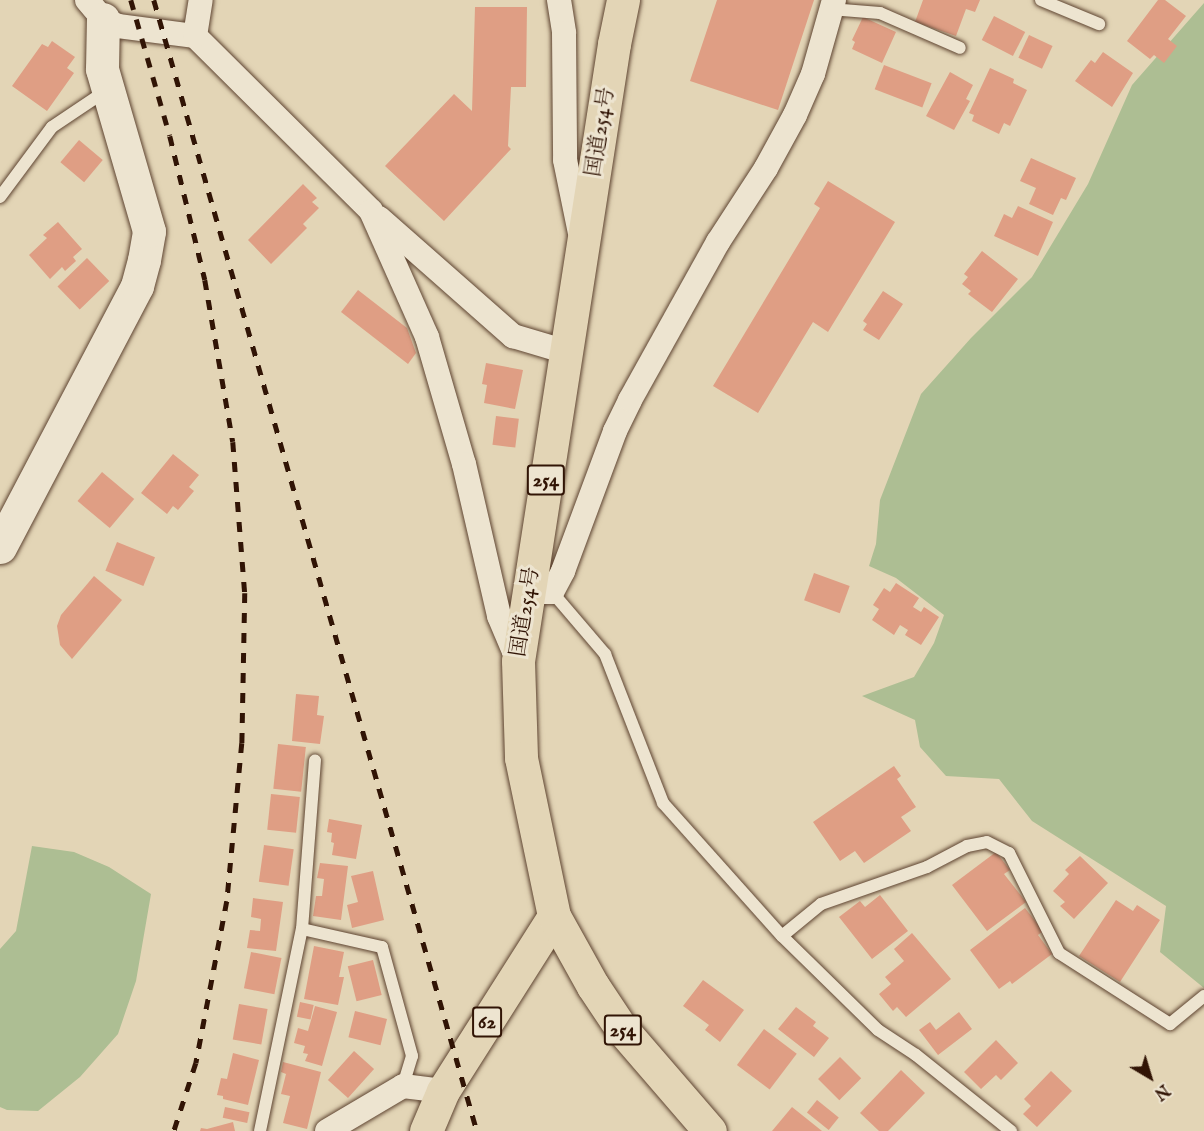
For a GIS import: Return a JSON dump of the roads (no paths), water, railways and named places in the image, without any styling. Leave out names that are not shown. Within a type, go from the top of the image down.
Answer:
[{"type":"main road","name":"国道254号","points":[[605,0],[614,44]]},
{"type":"main road","name":"国道254号","points":[[623,0],[614,44],[567,352],[541,592],[518,661],[521,758],[554,916],[593,986],[621,1028],[710,1131]]},
{"type":"main road","name":"62","points":[[426,1131],[443,1091],[554,916]]},
{"type":"street","points":[[195,36],[201,0]]},
{"type":"street","points":[[559,0],[564,33],[565,160],[583,248]]},
{"type":"street","points":[[541,592],[563,571],[615,431],[630,400],[718,242],[766,168],[795,115],[813,74],[832,5]]},
{"type":"street","points":[[95,10],[118,26],[195,36],[371,211],[513,336],[567,352]]},
{"type":"street","points":[[0,547],[137,286],[149,231],[102,69],[95,10]]},
{"type":"street","points":[[371,211],[426,336],[464,464],[499,616],[518,661]]},
{"type":"street","points":[[327,1131],[403,1086],[443,1091]]},
{"type":"lane","points":[[1041,0],[1099,24]]},
{"type":"lane","points":[[832,5],[880,13],[960,48]]},
{"type":"lane","points":[[0,197],[52,127],[108,89]]},
{"type":"lane","points":[[541,592],[605,654],[663,803],[782,936],[878,1030],[916,1055],[1011,1131]]},
{"type":"lane","points":[[260,1131],[302,929],[315,760]]},
{"type":"lane","points":[[782,936],[821,904],[927,867],[967,846],[987,842],[1009,853],[1059,953],[1170,1024],[1204,996]]},
{"type":"lane","points":[[302,929],[382,947],[412,1056],[403,1086]]},
{"type":"railway","points":[[131,0],[170,136],[205,280],[233,442],[245,593],[242,743],[227,901],[196,1063],[174,1131]]},
{"type":"railway","points":[[154,0],[477,1131]]}]
